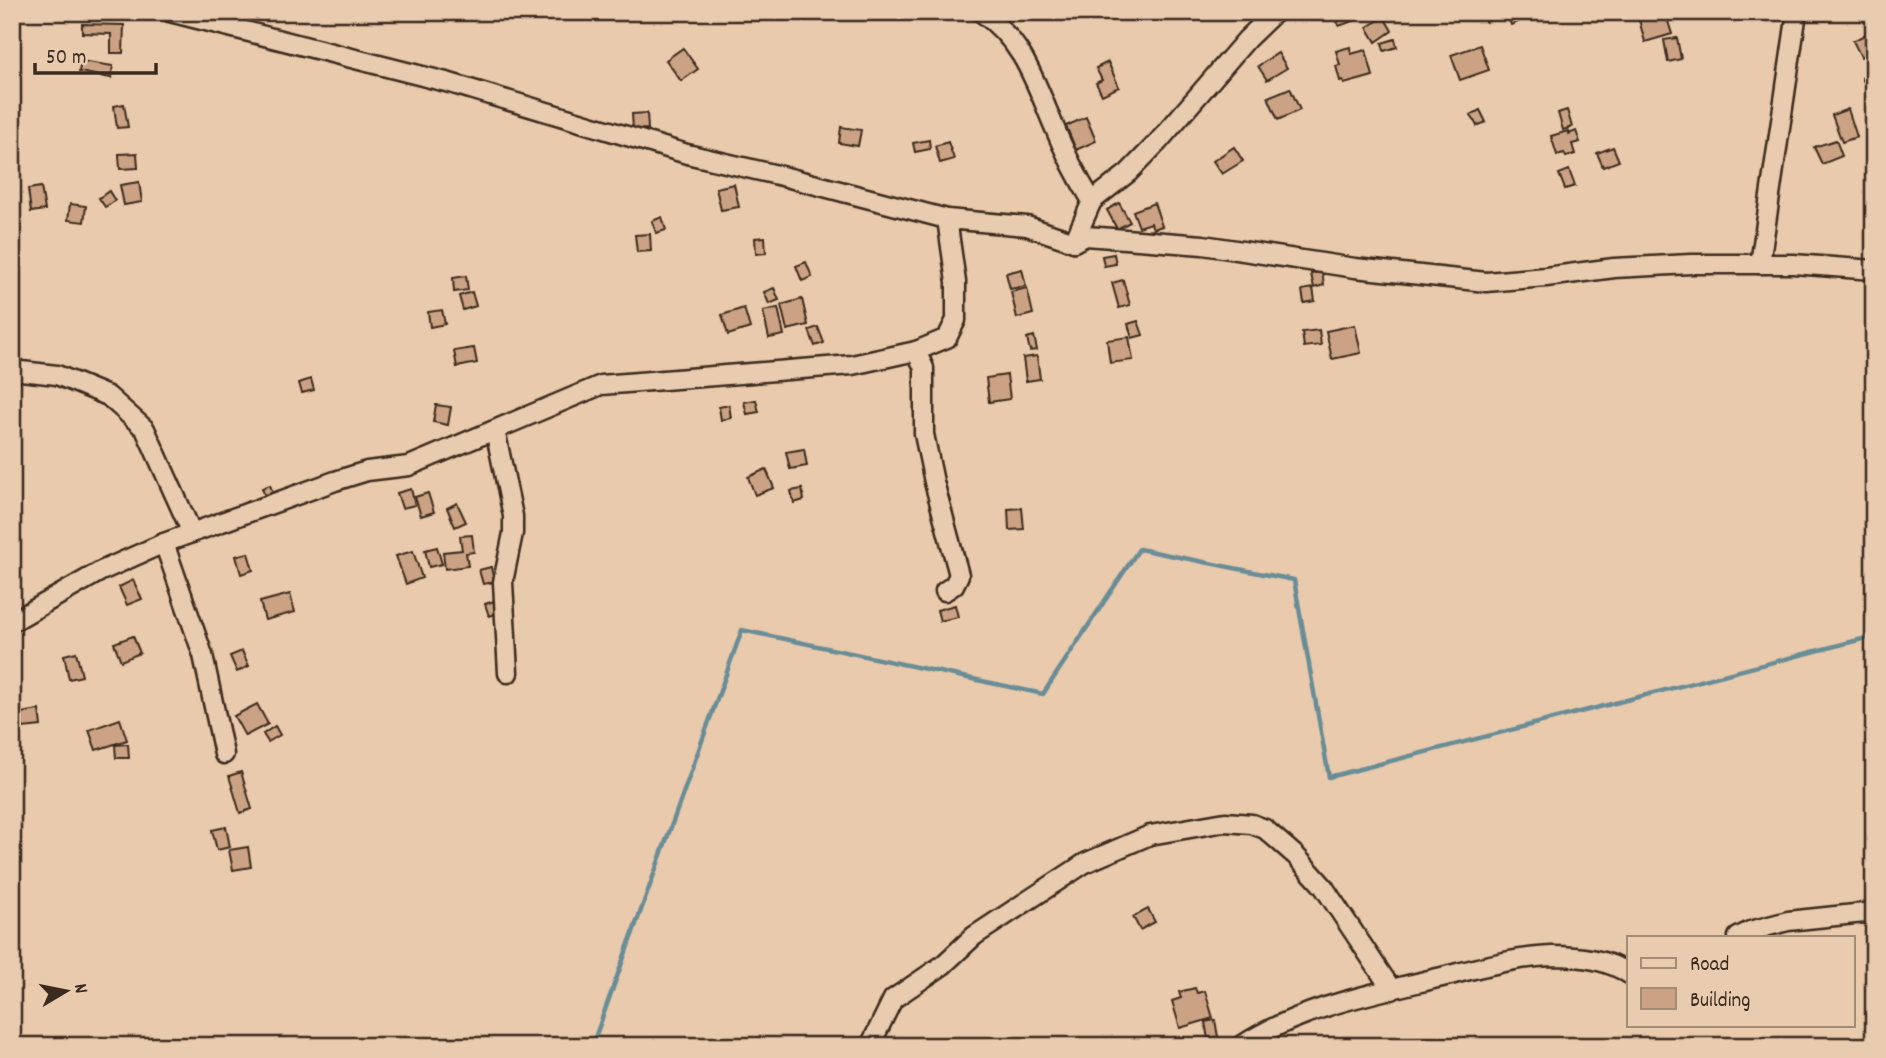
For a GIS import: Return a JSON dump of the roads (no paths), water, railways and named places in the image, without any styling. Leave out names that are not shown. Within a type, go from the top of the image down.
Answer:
[{"type":"street","points":[[170,12],[450,83],[687,154],[947,219],[1027,226],[1074,242],[1086,236],[1203,245],[1355,268],[1486,282],[1614,268],[1691,264],[1760,264],[1874,270]]},
{"type":"street","points":[[981,12],[996,23],[1021,51],[1077,177],[1092,201]]},
{"type":"street","points":[[1074,242],[1092,201],[1128,173],[1247,39],[1275,12]]},
{"type":"street","points":[[1760,264],[1797,12]]},
{"type":"street","points":[[12,622],[101,570],[164,543],[335,481],[368,471],[409,466],[601,385],[852,365],[916,351],[947,338],[956,320],[956,282],[947,219]]},
{"type":"street","points":[[916,351],[924,368],[924,433],[934,482],[960,575],[954,585],[945,590]]},
{"type":"street","points":[[12,370],[57,375],[108,396],[145,429],[191,533]]},
{"type":"street","points":[[495,430],[513,516],[513,533],[503,582],[508,673]]},
{"type":"street","points":[[164,543],[203,655],[224,754]]},
{"type":"street","points":[[870,1046],[893,999],[943,965],[974,936],[1085,863],[1150,835],[1225,822],[1252,824],[1265,829],[1296,856],[1323,886],[1392,990]]},
{"type":"street","points":[[1740,936],[1788,922],[1874,912]]},
{"type":"street","points":[[1241,1046],[1311,1012],[1486,966],[1550,956],[1591,958],[1627,973]]},
{"type":"waterway","points":[[592,1046],[742,630],[1043,694],[1139,549],[1294,580],[1329,777],[1874,636]]}]
